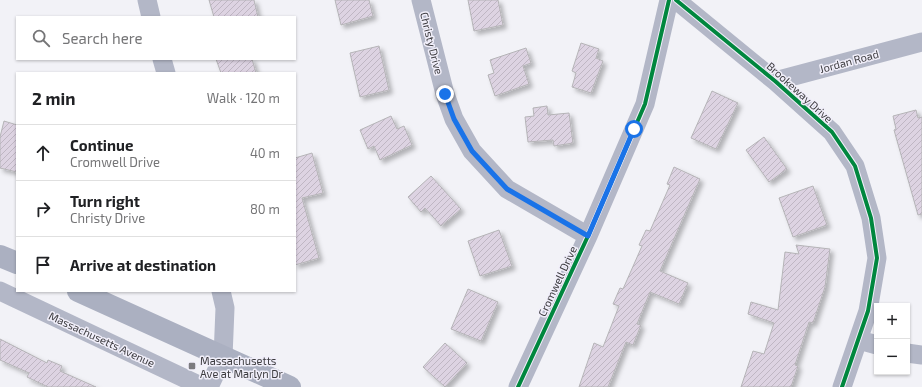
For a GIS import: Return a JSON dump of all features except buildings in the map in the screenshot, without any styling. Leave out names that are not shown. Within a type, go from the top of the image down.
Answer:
[{"type":"main road","points":[[0,256],[16,263]]},
{"type":"main road","points":[[80,292],[290,387]]},
{"type":"street","points":[[147,0],[151,16]]},
{"type":"street","name":"Christy Drive","points":[[421,0],[445,94],[454,119],[472,151],[507,189],[588,236]]},
{"type":"street","name":"Cromwell Drive","points":[[518,387],[588,236],[645,104],[669,0]]},
{"type":"street","name":"Brookeway Drive","points":[[676,0],[775,81],[832,132],[855,166],[871,218],[877,258],[868,311],[842,387]]},
{"type":"street","name":"Jordan Road","points":[[775,81],[922,42]]},
{"type":"street","points":[[162,60],[166,72]]},
{"type":"street","name":"Massachusetts Avenue","points":[[0,291],[203,387]]},
{"type":"street","points":[[209,387],[223,357],[225,308],[221,292]]},
{"type":"street","points":[[859,340],[874,344]]},
{"type":"street","points":[[910,353],[922,355]]},
{"type":"cycle path","points":[[518,387],[588,236],[645,104],[669,0]]},
{"type":"cycle path","points":[[676,0],[775,81],[832,132],[855,166],[871,218],[877,258],[868,311],[842,387]]},
{"type":"place","name":"Massachusetts Ave at Marlyn Dr","points":[[192,366]]},
{"type":"route","points":[[445,94],[454,119],[472,151],[507,189],[588,236],[634,129]]}]
